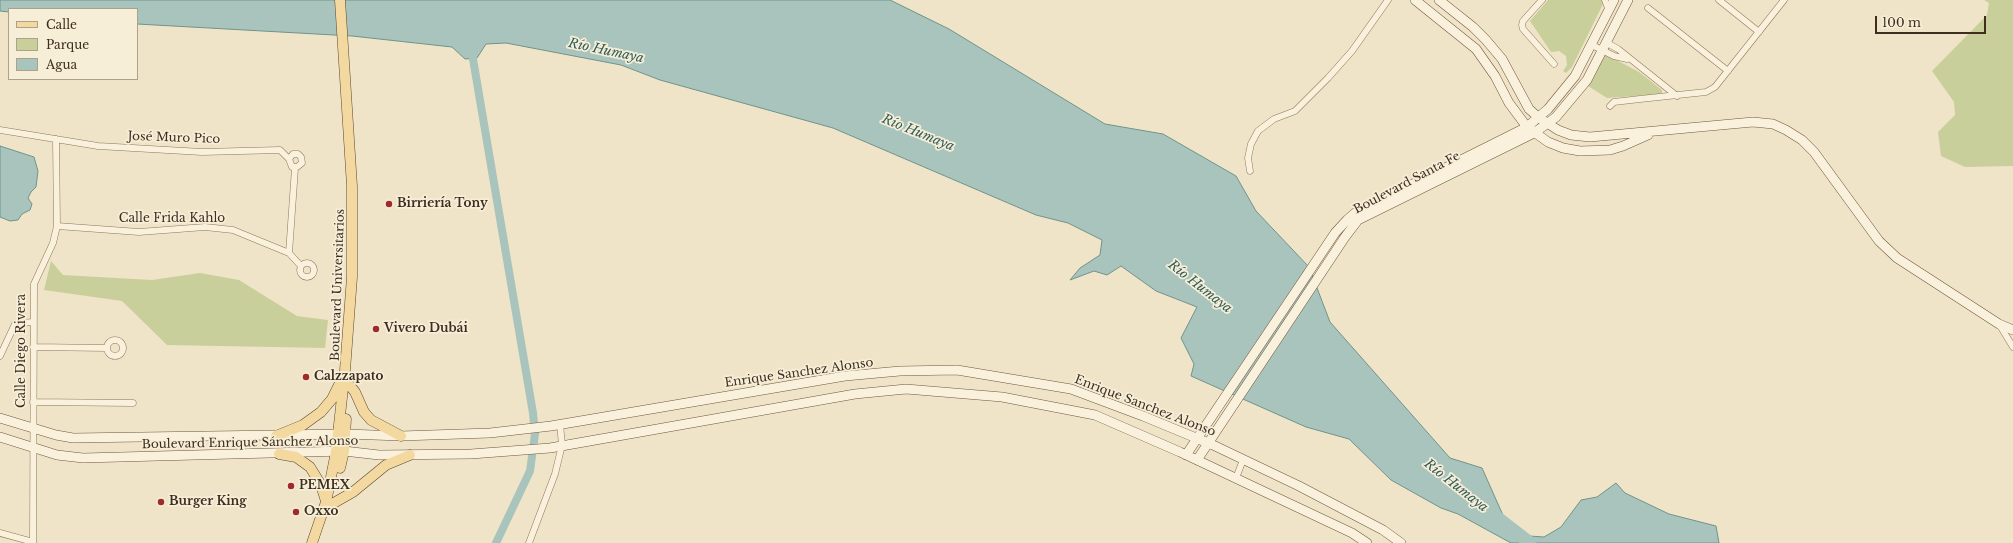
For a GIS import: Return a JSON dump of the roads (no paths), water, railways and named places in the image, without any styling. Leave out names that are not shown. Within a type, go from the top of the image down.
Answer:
[{"type":"main road","points":[[340,0],[348,99]]},
{"type":"main road","points":[[346,0],[348,99]]},
{"type":"main road","name":"Boulevard Universitarios","points":[[342,435],[353,247],[348,99]]},
{"type":"main road","name":"Boulevard Universitarios","points":[[319,543],[340,452],[347,382],[354,215],[348,99]]},
{"type":"main road","points":[[276,436],[303,425],[321,412],[339,388],[345,370]]},
{"type":"main road","points":[[347,382],[355,392],[364,412],[371,420],[400,436]]},
{"type":"main road","points":[[279,454],[296,457],[310,467],[321,485],[329,503],[353,492],[386,465],[410,455]]},
{"type":"main road","name":"Boulevard Universitarios","points":[[312,543],[329,503]]},
{"type":"street","points":[[1250,170],[1248,158],[1251,144],[1258,131],[1274,119],[1295,111],[1328,78],[1352,52],[1388,0]]},
{"type":"street","points":[[1415,0],[1476,48],[1495,76],[1509,104],[1531,130],[1563,148],[1580,151],[1610,150],[1657,131]]},
{"type":"street","points":[[1439,0],[1473,26],[1495,50],[1526,104],[1538,117],[1558,130],[1580,137],[1752,122],[1773,124],[1786,130],[1802,140],[1814,152],[1879,241],[1897,258],[1999,324],[2013,330]]},
{"type":"street","points":[[1542,0],[1523,21],[1522,25],[1554,64]]},
{"type":"street","points":[[1605,0],[1609,11]]},
{"type":"street","name":"Boulevard Santa Fe","points":[[1197,460],[1289,319],[1358,220],[1531,130],[1538,117],[1548,109],[1575,76],[1614,0]]},
{"type":"street","name":"Boulevard Santa Fe","points":[[1186,455],[1335,233],[1355,212],[1531,130],[1547,124],[1556,117],[1581,88],[1605,47],[1628,0]]},
{"type":"street","points":[[1719,0],[1759,32]]},
{"type":"street","points":[[1610,106],[1614,102],[1706,92],[1715,88],[1784,0]]},
{"type":"street","points":[[1648,8],[1728,71]]},
{"type":"street","points":[[1592,45],[1605,47],[1614,56],[1628,59],[1677,96]]},
{"type":"street","name":"José Muro Pico","points":[[0,130],[98,146],[202,152],[280,150],[289,159]]},
{"type":"street","name":"Calle Diego Rivera","points":[[33,542],[32,322],[34,284],[53,243],[57,226],[56,139]]},
{"type":"street","points":[[295,154],[301,157],[302,163],[295,168],[290,165],[289,159],[295,154]]},
{"type":"street","points":[[289,253],[295,168]]},
{"type":"street","name":"Calle Frida Kahlo","points":[[57,226],[139,232],[185,228],[220,228],[244,233],[289,253],[301,266]]},
{"type":"street","points":[[0,356],[15,324],[32,322]]},
{"type":"street","points":[[1999,324],[2013,347]]},
{"type":"street","points":[[33,347],[107,348]]},
{"type":"street","name":"Enrique Sanchez Alonso","points":[[527,429],[845,376],[900,371],[957,370],[1071,389],[1143,416],[1197,438],[1243,460],[1384,530],[1401,543]]},
{"type":"street","points":[[562,445],[727,418],[855,394],[906,389],[1002,397],[1095,415],[1236,478],[1352,533],[1367,543]]},
{"type":"street","points":[[33,402],[133,403]]},
{"type":"street","name":"Boulevard Enrique Sánchez Alonso","points":[[0,418],[33,429],[73,438],[342,435],[400,436],[490,433],[527,429]]},
{"type":"street","points":[[529,543],[551,490],[562,445],[555,425]]},
{"type":"street","name":"Boulevard Enrique Sánchez Alonso","points":[[0,437],[57,455],[83,458],[340,452],[379,455],[471,454],[550,448],[562,445]]},
{"type":"street","points":[[1236,478],[1243,460]]},
{"type":"street","points":[[0,533],[33,542]]},
{"type":"water","points":[[0,0],[890,0],[949,29],[1105,124],[1163,134],[1236,176],[1256,211],[1309,267],[1330,322],[1450,458],[1482,468],[1506,522],[1514,535],[1544,537],[1561,527],[1581,500],[1597,497],[1616,483],[1625,493],[1669,514],[1716,526],[1719,543],[1511,543],[1458,514],[1441,508],[1391,480],[1349,439],[1306,427],[1191,376],[1194,364],[1181,338],[1197,307],[1156,291],[1121,266],[1107,275],[1094,271],[1070,280],[1080,268],[1100,255],[1102,240],[1068,223],[1036,215],[833,128],[660,80],[621,65],[506,43],[486,44],[477,58],[465,59],[452,47],[352,36],[138,24],[138,8],[8,8],[8,12],[0,11]]},
{"type":"water","points":[[0,146],[34,157],[38,171],[36,187],[28,198],[32,204],[30,210],[22,214],[18,220],[10,221],[0,217]]},
{"type":"waterway","points":[[473,59],[533,413],[535,434],[530,471],[496,543]]},
{"type":"waterway","name":"Río Humaya","points":[[1495,516],[1530,543]]},
{"type":"place","name":"Birriería Tony","points":[[389,204]]},
{"type":"place","name":"Vivero Dubái","points":[[376,329]]},
{"type":"place","name":"Calzzapato","points":[[306,377]]},
{"type":"place","name":"PEMEX","points":[[291,486]]},
{"type":"place","name":"Burger King","points":[[161,502]]},
{"type":"place","name":"Oxxo","points":[[296,512]]}]
